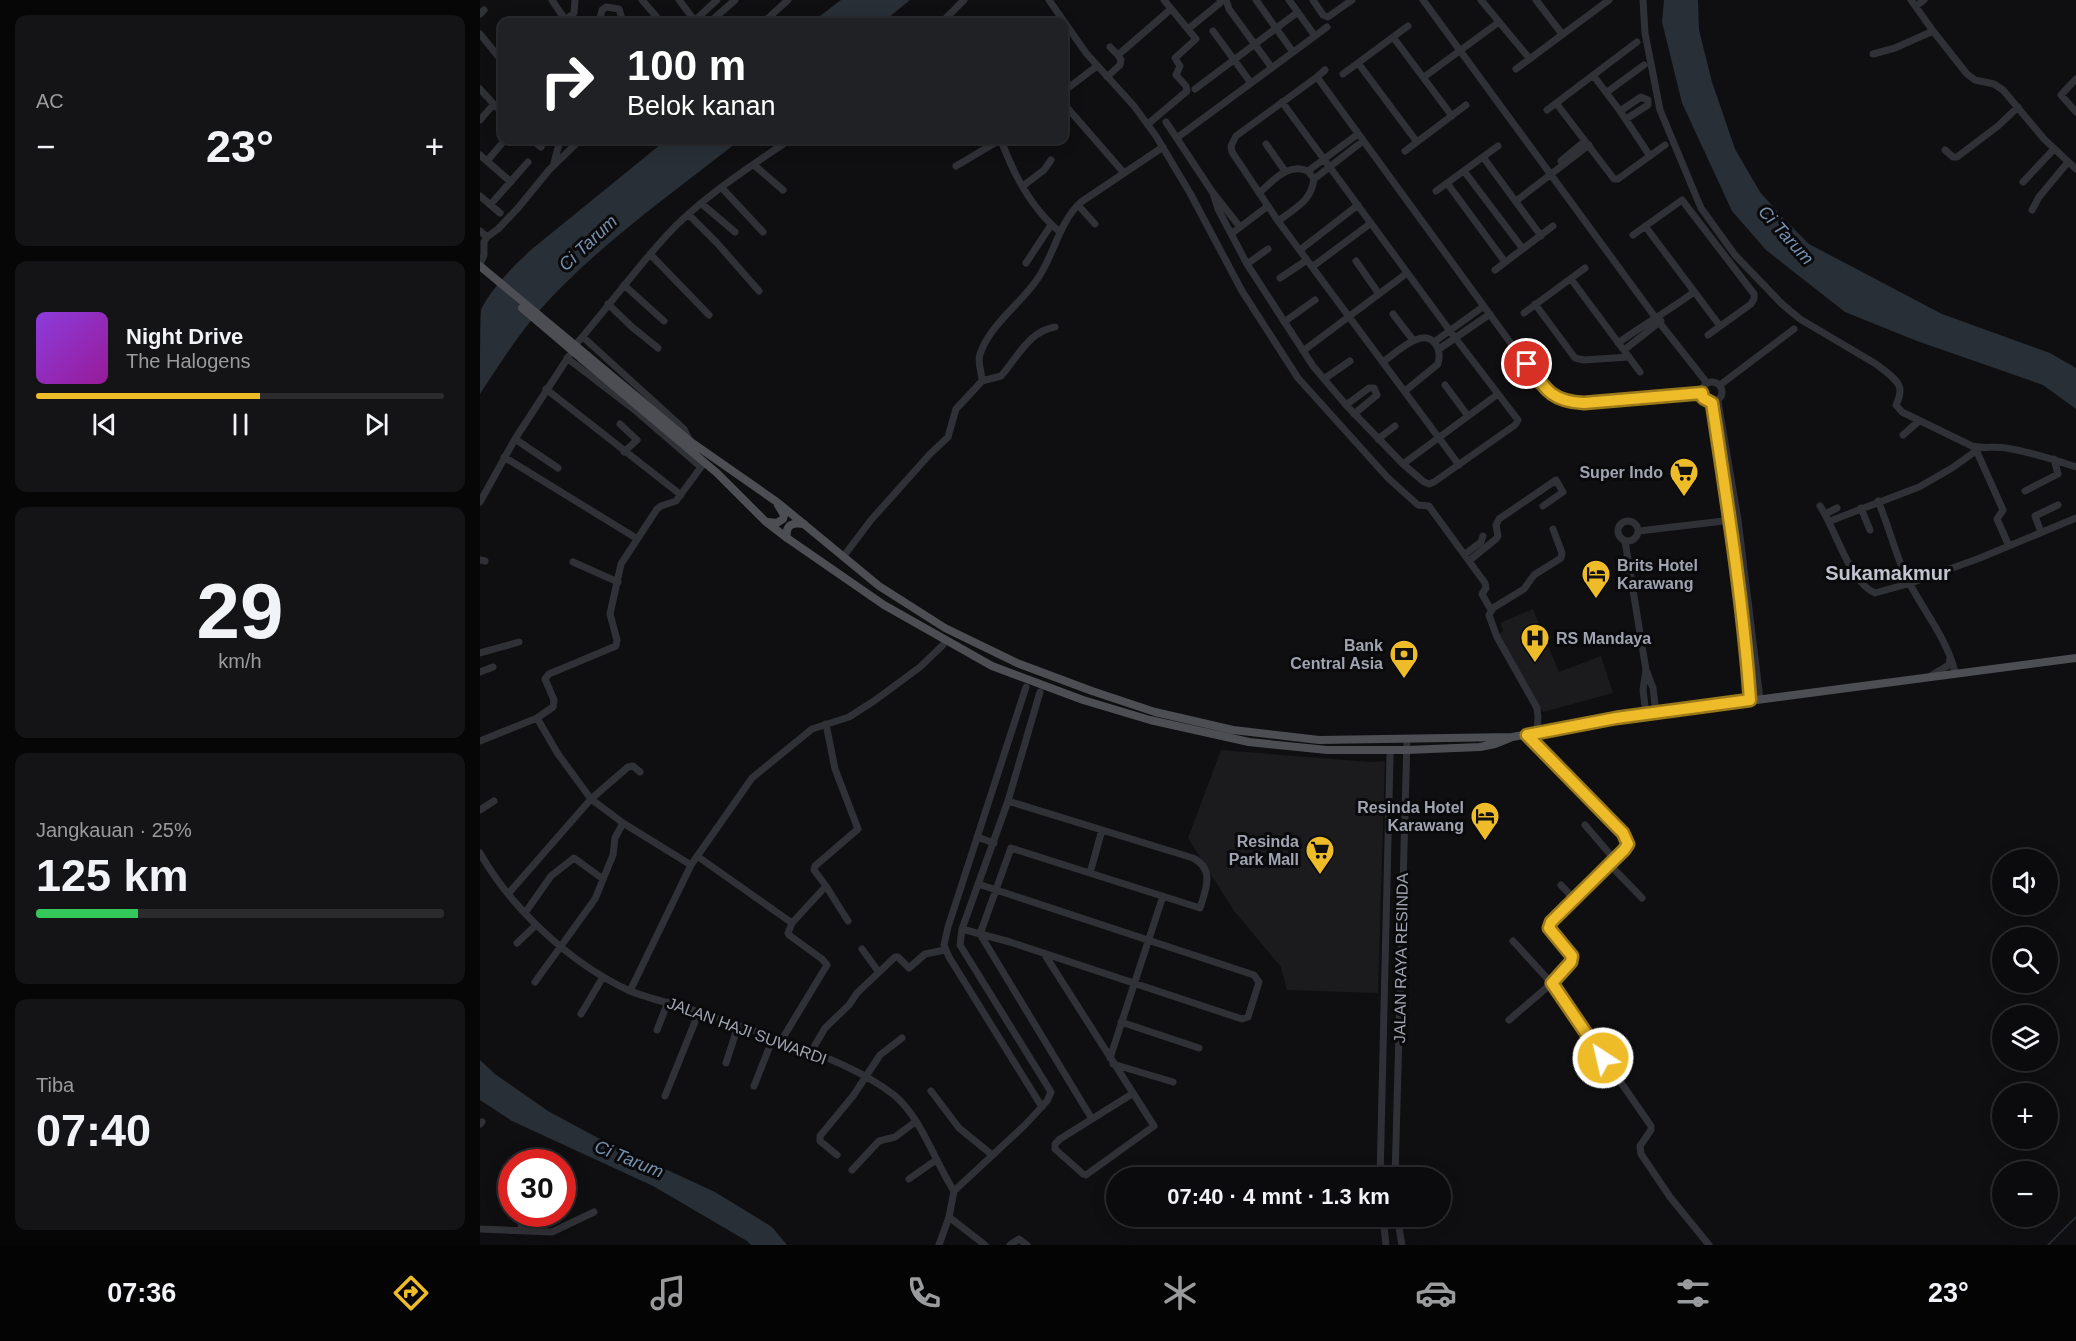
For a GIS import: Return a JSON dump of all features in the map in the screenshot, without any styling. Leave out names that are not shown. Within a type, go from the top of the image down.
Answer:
[{"type":"main road","points":[[480,265],[703,465],[724,480],[765,521],[884,605],[992,666],[1083,700],[1150,720],[1249,742],[1327,750],[1407,750],[1480,747],[1512,737]]},
{"type":"main road","points":[[480,272],[691,442],[777,502],[885,590],[972,643],[1025,666],[1129,704],[1181,718],[1252,733],[1319,740],[1512,737],[1646,714],[2076,658]]},
{"type":"main road","points":[[765,521],[777,523],[783,519],[784,515],[777,502]]},
{"type":"main road","points":[[787,538],[786,529],[789,526],[796,523],[804,524]]},
{"type":"street","points":[[552,0],[562,18]]},
{"type":"street","points":[[568,18],[574,13],[575,0]]},
{"type":"street","points":[[642,0],[658,18]]},
{"type":"street","points":[[679,0],[691,18]]},
{"type":"street","points":[[698,18],[716,0]]},
{"type":"street","points":[[715,18],[735,0]]},
{"type":"street","points":[[768,18],[788,0]]},
{"type":"street","points":[[946,18],[964,0]]},
{"type":"street","points":[[1049,0],[1062,18]]},
{"type":"street","points":[[1148,124],[1187,91],[1186,86],[1176,75],[1180,66],[1175,58],[1196,40],[1164,0]]},
{"type":"street","points":[[1188,29],[1220,3],[1220,0]]},
{"type":"street","points":[[1226,0],[1229,9],[1272,68]]},
{"type":"street","points":[[1256,0],[1293,52]]},
{"type":"street","points":[[1288,0],[1315,36]]},
{"type":"street","points":[[1312,0],[1323,15],[1328,17],[1352,0]]},
{"type":"street","points":[[1423,0],[1707,384]]},
{"type":"street","points":[[1481,0],[1529,58]]},
{"type":"street","points":[[1536,0],[1562,34]]},
{"type":"street","points":[[1592,0],[1598,8]]},
{"type":"street","points":[[1516,69],[1609,0]]},
{"type":"street","points":[[1643,0],[1645,33],[1660,110],[1701,208],[1735,255],[1768,291],[1800,319],[1887,372],[1900,389],[1898,408],[1919,421],[1979,450],[2003,510],[1997,519],[2009,546]]},
{"type":"street","points":[[1924,0],[1913,3],[1933,32],[1971,77],[1998,86],[2054,149],[2074,166],[2039,197],[2032,210]]},
{"type":"street","points":[[600,18],[602,10],[606,7],[620,9],[622,18]]},
{"type":"street","points":[[1118,55],[1171,9]]},
{"type":"street","points":[[1195,88],[1298,12]]},
{"type":"street","points":[[1423,76],[1497,20]]},
{"type":"street","points":[[1343,74],[1408,26]]},
{"type":"street","points":[[1068,27],[1096,66],[1148,124],[1190,193],[1242,291],[1298,378],[1396,485],[1418,505],[1431,509],[1485,583],[1482,594],[1491,610],[1489,618],[1497,637],[1537,708],[1537,733]]},
{"type":"street","points":[[1178,137],[1327,27]]},
{"type":"street","points":[[1213,30],[1251,83]]},
{"type":"street","points":[[1873,54],[1895,48],[1933,32]]},
{"type":"street","points":[[480,34],[498,56]]},
{"type":"street","points":[[1393,37],[1452,116]]},
{"type":"street","points":[[1547,110],[1637,42]]},
{"type":"street","points":[[1107,77],[1120,65],[1121,60],[1110,47]]},
{"type":"street","points":[[1358,63],[1417,142]]},
{"type":"street","points":[[1607,92],[1644,65]]},
{"type":"street","points":[[1068,88],[1096,66]]},
{"type":"street","points":[[1326,70],[1236,136],[1231,146],[1234,157],[1278,221],[1459,465]]},
{"type":"street","points":[[1593,75],[1650,156]]},
{"type":"street","points":[[1317,77],[1547,390],[1563,400],[1584,403],[1702,393]]},
{"type":"street","points":[[2076,79],[2061,95],[2076,112]]},
{"type":"street","points":[[480,89],[498,109]]},
{"type":"street","points":[[1620,111],[1641,97],[1648,100],[1648,105],[1626,119]]},
{"type":"street","points":[[1213,193],[1218,209],[1247,264],[1303,351],[1354,414],[1403,464],[1429,484],[1518,422],[1282,102]]},
{"type":"street","points":[[1556,103],[1614,179],[1618,179],[1665,145]]},
{"type":"street","points":[[480,120],[493,105]]},
{"type":"street","points":[[1405,151],[1466,105]]},
{"type":"street","points":[[1945,150],[1953,157],[1957,157],[1998,126],[2018,107]]},
{"type":"street","points":[[1068,109],[1124,173]]},
{"type":"street","points":[[1166,122],[1213,193],[1240,227]]},
{"type":"street","points":[[1308,171],[1358,134]]},
{"type":"street","points":[[1278,221],[1307,199],[1314,179],[1363,141]]},
{"type":"street","points":[[1514,199],[1587,143]]},
{"type":"street","points":[[487,161],[501,144]]},
{"type":"street","points":[[538,144],[542,147]]},
{"type":"street","points":[[553,166],[559,144]]},
{"type":"street","points":[[480,265],[487,237],[498,230],[553,166],[576,144]]},
{"type":"street","points":[[691,442],[684,429],[581,340],[650,254],[689,214],[783,144]]},
{"type":"street","points":[[956,166],[993,144]]},
{"type":"street","points":[[1002,144],[1023,186],[1051,225],[1060,232]]},
{"type":"street","points":[[1266,144],[1285,171]]},
{"type":"street","points":[[1436,191],[1498,146]]},
{"type":"street","points":[[982,381],[980,353],[989,336],[1035,283],[1060,232],[1078,205],[1163,147]]},
{"type":"street","points":[[2023,182],[2054,149]]},
{"type":"street","points":[[480,155],[511,182]]},
{"type":"street","points":[[1483,157],[1540,236]]},
{"type":"street","points":[[1023,186],[1044,170],[1051,160]]},
{"type":"street","points":[[490,205],[528,162]]},
{"type":"street","points":[[754,165],[783,190]]},
{"type":"street","points":[[1259,193],[1285,171],[1298,167],[1308,171],[1314,179]]},
{"type":"street","points":[[1464,171],[1523,249]]},
{"type":"street","points":[[1447,183],[1505,262]]},
{"type":"street","points":[[722,188],[763,231]]},
{"type":"street","points":[[480,196],[500,213]]},
{"type":"street","points":[[1633,235],[1682,200],[1724,253],[1754,294],[1754,299],[1751,304],[1708,335]]},
{"type":"street","points":[[702,204],[735,232]]},
{"type":"street","points":[[1078,205],[1095,224]]},
{"type":"street","points":[[1300,250],[1358,205]]},
{"type":"street","points":[[1231,234],[1268,206]]},
{"type":"street","points":[[689,214],[759,291]]},
{"type":"street","points":[[1280,278],[1310,264],[1371,223]]},
{"type":"street","points":[[1026,263],[1051,225]]},
{"type":"street","points":[[1496,270],[1553,226]]},
{"type":"street","points":[[1645,226],[1720,326]]},
{"type":"street","points":[[480,231],[487,237]]},
{"type":"street","points":[[1247,264],[1268,249]]},
{"type":"street","points":[[650,254],[709,315]]},
{"type":"street","points":[[1356,261],[1379,294]]},
{"type":"street","points":[[1524,313],[1586,268]]},
{"type":"street","points":[[1303,351],[1407,273]]},
{"type":"street","points":[[1571,279],[1640,372]]},
{"type":"street","points":[[624,285],[664,321]]},
{"type":"street","points":[[1624,350],[1694,291]]},
{"type":"street","points":[[1284,322],[1315,300]]},
{"type":"street","points":[[609,304],[658,348]]},
{"type":"street","points":[[1535,304],[1575,358],[1584,360],[1629,357]]},
{"type":"street","points":[[1434,342],[1485,306]]},
{"type":"street","points":[[1394,314],[1413,340]]},
{"type":"street","points":[[1439,349],[1490,314]]},
{"type":"street","points":[[1618,343],[1658,320]]},
{"type":"street","points":[[843,557],[878,512],[948,436],[954,412],[982,381],[1001,376],[1016,355],[1034,337],[1044,330],[1055,327]]},
{"type":"street","points":[[1719,385],[1794,329]]},
{"type":"street","points":[[1383,362],[1413,340],[1424,339],[1434,342],[1439,349],[1438,364],[1405,391]]},
{"type":"street","points":[[480,502],[504,457],[568,357],[703,465],[675,503],[657,509],[622,561],[610,614],[617,640],[616,646],[549,674],[545,679],[554,704],[537,718],[480,741]]},
{"type":"street","points":[[1324,379],[1350,361]]},
{"type":"street","points":[[1711,382],[1719,385],[1722,390],[1722,396],[1715,402],[1703,398],[1702,393],[1707,384],[1711,382]]},
{"type":"street","points":[[1445,385],[1468,416]]},
{"type":"street","points":[[1346,405],[1369,388],[1374,388],[1377,395],[1354,414]]},
{"type":"street","points":[[546,389],[681,495]]},
{"type":"street","points":[[1403,464],[1498,394]]},
{"type":"street","points":[[1715,402],[1760,699]]},
{"type":"street","points":[[1904,435],[1919,421]]},
{"type":"street","points":[[620,424],[637,440],[624,452]]},
{"type":"street","points":[[1378,439],[1395,426]]},
{"type":"street","points":[[515,439],[558,468]]},
{"type":"street","points":[[1830,521],[1878,501],[1905,493],[1930,481],[1979,450],[2005,447],[2076,467]]},
{"type":"street","points":[[504,457],[636,538]]},
{"type":"street","points":[[2025,491],[2058,474],[2054,459]]},
{"type":"street","points":[[1467,557],[1496,539],[1498,536],[1496,525],[1499,519],[1556,480],[1563,492],[1543,506]]},
{"type":"street","points":[[1878,501],[1905,574],[1950,658],[1955,672]]},
{"type":"street","points":[[2041,532],[2034,518],[2036,514],[2058,505]]},
{"type":"street","points":[[1820,506],[1830,521],[1848,563],[1869,591],[1875,593],[1911,583],[2076,518]]},
{"type":"street","points":[[1825,514],[1837,508]]},
{"type":"street","points":[[1861,508],[1870,530]]},
{"type":"street","points":[[1639,531],[1734,520]]},
{"type":"street","points":[[1734,520],[1750,700]]},
{"type":"street","points":[[1628,521],[1635,523],[1639,531],[1635,540],[1625,541],[1619,537],[1618,530],[1621,523],[1628,521]]},
{"type":"street","points":[[1491,610],[1521,591],[1532,578],[1561,558],[1562,553],[1553,529]]},
{"type":"street","points":[[1467,557],[1481,542],[1483,536]]},
{"type":"street","points":[[1625,541],[1646,670],[1653,688],[1656,713]]},
{"type":"street","points":[[573,562],[618,582]]},
{"type":"street","points":[[480,653],[519,642]]},
{"type":"street","points":[[630,991],[691,866],[735,800],[759,772],[812,729],[849,717],[874,701],[920,667],[943,645]]},
{"type":"street","points":[[1932,676],[1949,665],[1950,658]]},
{"type":"street","points":[[480,672],[493,667]]},
{"type":"street","points":[[1646,670],[1643,690],[1646,714]]},
{"type":"street","points":[[1026,687],[948,927],[945,950],[1042,1107]]},
{"type":"street","points":[[942,1244],[954,1191],[1050,1098],[1049,1086],[960,945],[962,929],[1008,801],[1040,692]]},
{"type":"street","points":[[537,718],[558,754],[591,799],[623,823],[691,866]]},
{"type":"street","points":[[826,724],[835,769],[858,829],[815,866],[814,870],[848,921]]},
{"type":"street","points":[[1509,1020],[1552,983],[1571,962],[1572,956],[1551,931],[1550,925],[1628,844],[1627,839],[1613,822],[1527,735]]},
{"type":"street","name":"JALAN RAYA RESINDA","points":[[1395,1167],[1407,739]]},
{"type":"street","name":"JALAN RAYA RESINDA","points":[[1380,1167],[1390,756]]},
{"type":"street","points":[[508,894],[591,799],[628,766],[633,765],[640,772]]},
{"type":"street","points":[[480,810],[494,801]]},
{"type":"street","points":[[980,934],[1011,848],[1200,908],[1209,878],[1205,868],[1192,858],[1008,801]]},
{"type":"street","points":[[535,982],[595,899],[613,855],[615,838],[623,823]]},
{"type":"street","points":[[1585,825],[1612,863],[1642,898]]},
{"type":"street","points":[[1090,873],[1102,830]]},
{"type":"street","points":[[977,837],[994,843]]},
{"type":"street","name":"JALAN HAJI SUWARDI","points":[[480,853],[508,894],[536,926],[603,977],[630,991],[699,1012],[811,1052],[866,1077],[896,1097],[915,1122],[954,1191]]},
{"type":"street","points":[[697,856],[792,923]]},
{"type":"street","points":[[525,913],[551,876],[574,858],[603,879]]},
{"type":"street","points":[[962,929],[1134,982],[1242,1019],[1248,1017],[1259,982],[1254,975],[978,884]]},
{"type":"street","points":[[1561,885],[1575,900]]},
{"type":"street","points":[[781,1041],[827,965],[822,958],[788,933],[792,923],[826,886]]},
{"type":"street","points":[[1111,1061],[1121,1022],[1163,896]]},
{"type":"street","points":[[1387,906],[1403,906]]},
{"type":"street","points":[[517,943],[536,926]]},
{"type":"street","points":[[980,934],[1092,1119]]},
{"type":"street","points":[[1513,941],[1552,983],[1651,1126],[1651,1130],[1640,1146],[1641,1154],[1676,1205],[1709,1245]]},
{"type":"street","points":[[862,949],[878,971]]},
{"type":"street","points":[[811,1052],[825,1028],[849,1005],[856,993],[895,957],[898,957],[909,968],[925,954],[945,950]]},
{"type":"street","points":[[1045,955],[1154,1126],[1094,1170],[1084,1174],[1054,1147],[1060,1139],[1132,1094]]},
{"type":"street","points":[[581,1014],[603,977]]},
{"type":"street","points":[[657,1030],[668,1002]]},
{"type":"street","points":[[665,1096],[699,1012]]},
{"type":"street","points":[[1121,1022],[1199,1048]]},
{"type":"street","points":[[726,1063],[738,1026]]},
{"type":"street","points":[[753,1086],[773,1038]]},
{"type":"street","points":[[837,1155],[818,1139],[853,1096],[880,1055],[902,1038]]},
{"type":"street","points":[[1111,1061],[1173,1082]]},
{"type":"street","points":[[931,1091],[960,1128],[991,1154]]},
{"type":"street","points":[[1381,1105],[1397,1105]]},
{"type":"street","points":[[852,1170],[879,1141],[895,1137],[915,1122]]},
{"type":"street","points":[[909,1179],[936,1160]]},
{"type":"street","points":[[480,1229],[552,1232],[594,1212]]},
{"type":"street","points":[[949,1217],[985,1245]]},
{"type":"street","points":[[522,1227],[522,1231]]},
{"type":"street","points":[[1384,1227],[1386,1245]]},
{"type":"street","points":[[1399,1227],[1402,1245]]},
{"type":"street","points":[[1010,1245],[1017,1239],[1027,1245]]},
{"type":"shaded area","name":"RS Mandaya","points":[[1533,609],[1559,672],[1601,656],[1613,693],[1543,712],[1497,636],[1503,631],[1500,623]]},
{"type":"shaded area","name":"Resinda Park Mall","points":[[1221,750],[1370,762],[1385,761],[1378,993],[1287,990],[1281,967],[1234,911],[1188,838]]},
{"type":"water","points":[[841,0],[910,0],[888,18],[817,18]]},
{"type":"water","name":"Ci Tarum","points":[[1664,0],[1698,0],[1699,30],[1712,82],[1735,149],[1760,192],[1809,244],[1942,314],[2050,353],[2076,368],[2076,409],[2043,385],[1917,341],[1845,312],[1766,250],[1732,211],[1682,103],[1662,22]]},
{"type":"water","name":"Ci Tarum","points":[[661,144],[735,144],[640,218],[569,280],[529,324],[480,394],[481,310],[496,286],[532,249]]},
{"type":"water","name":"Ci Tarum","points":[[480,1060],[495,1074],[548,1111],[598,1138],[715,1192],[772,1227],[787,1245],[751,1245],[653,1186],[512,1121],[480,1100]]},
{"type":"waterway","points":[[2048,1245],[2076,1217]]},
{"type":"place","name":"Super Indo","points":[[1684,498]]},
{"type":"place","name":"Brits Hotel Karawang","points":[[1596,600]]},
{"type":"place","name":"RS Mandaya","points":[[1535,664]]},
{"type":"place","name":"Bank Central Asia","points":[[1404,680]]},
{"type":"place","name":"Resinda Hotel Karawang","points":[[1485,842]]},
{"type":"place","name":"Resinda Park Mall","points":[[1320,876]]},
{"type":"district","name":"Sukamakmur","points":[[1888,573]]},
{"type":"route","points":[[1527,364],[1547,390],[1555,397],[1570,402],[1584,403],[1702,393],[1703,398],[1712,403],[1746,648],[1750,700],[1616,718],[1527,735],[1627,839],[1628,844],[1624,850],[1551,922],[1549,928],[1572,956],[1571,962],[1552,983],[1603,1058]]}]
